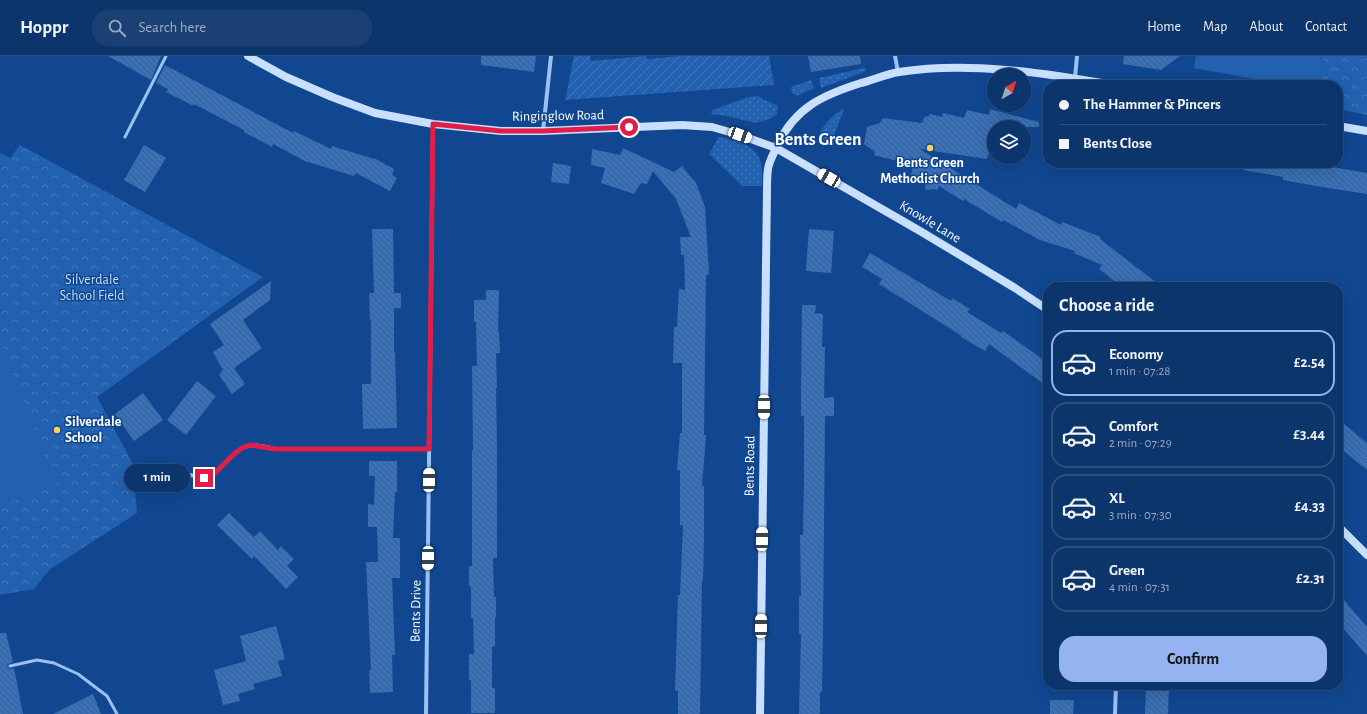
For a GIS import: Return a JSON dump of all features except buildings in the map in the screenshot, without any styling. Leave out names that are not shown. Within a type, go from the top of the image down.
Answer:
[{"type":"street","name":"Ringinglow Road","points":[[248,56],[286,77],[332,97],[375,113],[433,124],[501,131],[690,126],[712,127],[776,148]]},
{"type":"street","points":[[543,131],[550,56]]},
{"type":"street","points":[[895,56],[898,72]]},
{"type":"street","points":[[1075,78],[1077,56]]},
{"type":"street","points":[[776,148],[785,130],[799,113],[822,97],[898,72],[972,67],[1086,80]]},
{"type":"street","name":"Bents Drive","points":[[426,714],[433,124]]},
{"type":"street","points":[[1343,127],[1367,131]]},
{"type":"street","name":"Knowle Lane","points":[[776,148],[920,231],[1015,288],[1043,307]]},
{"type":"street","name":"Bents Road","points":[[760,714],[767,190],[768,167],[776,148]]},
{"type":"street","points":[[172,475],[178,471],[204,478],[212,476],[233,455],[242,448],[250,445],[275,449],[429,449]]},
{"type":"street","points":[[1343,531],[1367,555]]},
{"type":"street","points":[[1115,714],[1116,690]]},
{"type":"lane","points":[[124,137],[166,56]]},
{"type":"lane","points":[[10,666],[37,660],[54,663],[78,674],[107,696],[117,714]]},
{"type":"green space","points":[[574,56],[590,56],[591,61],[646,56],[647,59],[680,56],[769,56],[774,85],[565,100]]},
{"type":"green space","points":[[1196,56],[1323,56],[1321,80],[1261,80],[1194,68]]},
{"type":"green space","points":[[1323,56],[1367,56],[1367,115],[1343,110],[1343,80],[1321,80]]},
{"type":"green space","points":[[864,68],[866,71],[821,88],[819,78]]},
{"type":"green space","points":[[811,80],[814,88],[797,96],[792,93],[791,87]]},
{"type":"green space","points":[[757,96],[778,106],[777,114],[770,119],[756,123],[711,114],[712,110],[749,97]]},
{"type":"green space","points":[[844,109],[830,146],[822,144],[819,140],[819,134],[822,128],[833,116]]},
{"type":"green space","points":[[719,137],[743,143],[749,146],[757,154],[761,163],[762,186],[742,186],[709,154]]},
{"type":"green space","name":"Silverdale School Field","points":[[20,145],[263,277],[97,397],[133,464],[137,513],[49,570],[34,589],[0,595],[0,153],[10,158]]},
{"type":"green space","points":[[0,341],[56,484],[0,506]]},
{"type":"place","name":"Bents Green Methodist Church","points":[[930,148]]},
{"type":"place","name":"Silverdale School","points":[[57,430]]},
{"type":"district","name":"Bents Green","points":[[818,140]]},
{"type":"route","points":[[204,478],[212,476],[233,455],[242,448],[250,445],[275,449],[429,449],[433,124],[501,131],[543,131],[629,127]]}]
